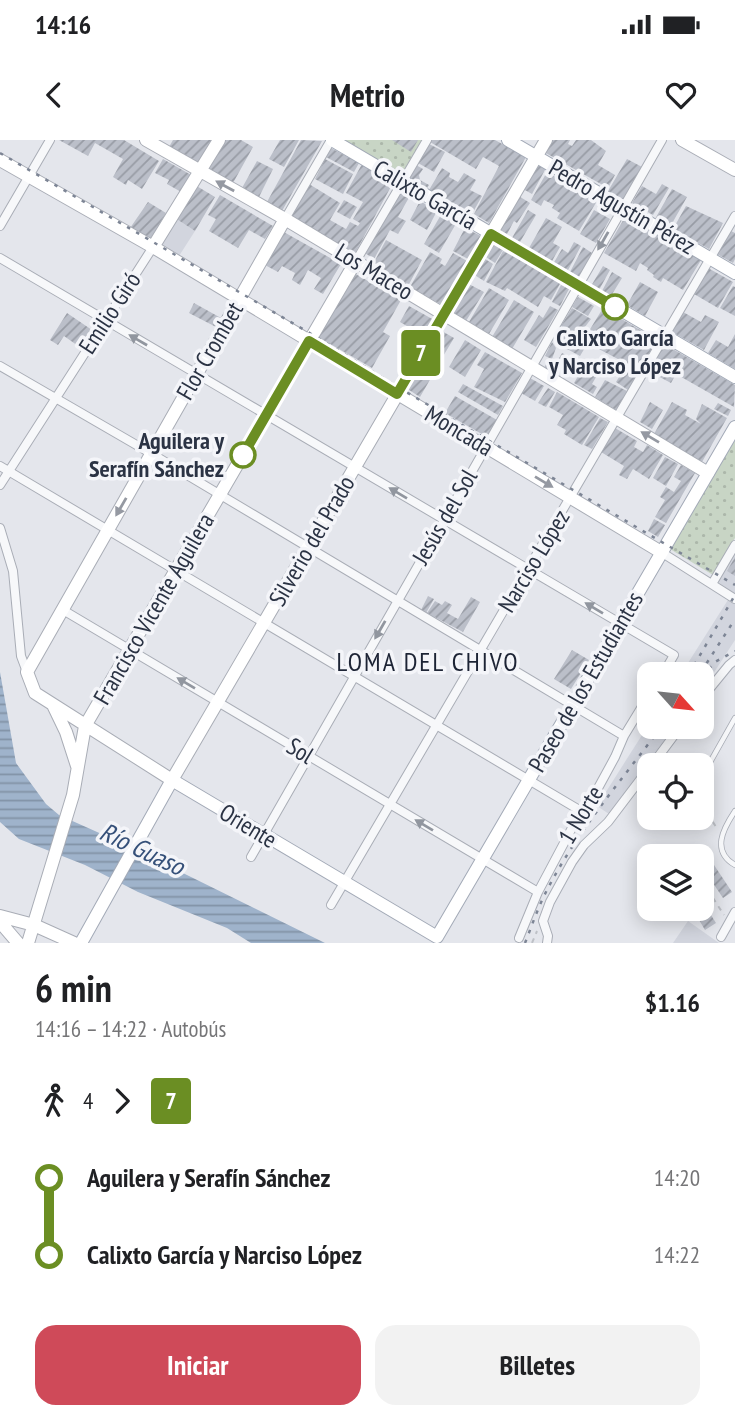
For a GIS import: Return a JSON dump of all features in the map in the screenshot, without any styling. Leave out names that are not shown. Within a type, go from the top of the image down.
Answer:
[{"type":"main road","name":"Los Maceo","points":[[146,140],[285,219],[708,472]]},
{"type":"main road","name":"Emilio Giró","points":[[153,247],[219,140]]},
{"type":"main road","name":"Calixto García","points":[[332,140],[735,377]]},
{"type":"main road","name":"Pedro Agustín Pérez","points":[[508,140],[735,273]]},
{"type":"main road","name":"Silverio del Prado","points":[[80,943],[150,817],[545,140]]},
{"type":"main road","points":[[682,140],[735,170]]},
{"type":"main road","name":"Moncada","points":[[0,160],[153,247],[662,552]]},
{"type":"main road","name":"Flor Crombet","points":[[27,672],[285,219]]},
{"type":"main road","name":"Francisco Vicente Aguilera","points":[[28,943],[74,795],[85,726],[356,261]]},
{"type":"main road","name":"Paseo de los Estudiantes","points":[[441,940],[482,860],[735,427]]},
{"type":"main road","name":"Oriente","points":[[27,672],[35,693],[85,726],[441,940]]},
{"type":"main road","name":"Oriente","points":[[53,705],[66,732],[77,766]]},
{"type":"main road","points":[[38,910],[49,938]]},
{"type":"main road","points":[[0,916],[34,925],[49,938],[74,943]]},
{"type":"main road","points":[[0,922],[18,943]]},
{"type":"street","points":[[0,226],[50,140]]},
{"type":"street","name":"Flor Crombet","points":[[285,219],[332,140]]},
{"type":"street","points":[[356,261],[427,140]]},
{"type":"street","name":"Jesús del Sol","points":[[251,857],[662,140]]},
{"type":"street","name":"Narciso López","points":[[331,905],[735,216]]},
{"type":"street","name":"Emilio Giró","points":[[0,485],[153,247]]},
{"type":"street","points":[[0,258],[674,656],[670,662]]},
{"type":"street","points":[[0,366],[624,736]]},
{"type":"street","points":[[0,466],[581,811]]},
{"type":"street","name":"Oriente","points":[[0,528],[13,571],[21,656],[27,672]]},
{"type":"street","points":[[712,584],[735,544]]},
{"type":"street","name":"Moncada","points":[[662,552],[735,599]]},
{"type":"street","name":"Sol","points":[[63,610],[538,892]]},
{"type":"street","points":[[714,683],[735,660]]},
{"type":"street","name":"1 Norte","points":[[519,937],[538,892],[637,715]]},
{"type":"street","name":"1 Norte","points":[[543,921],[550,902],[578,853],[608,822],[637,785]]},
{"type":"street","points":[[720,937],[735,912]]},
{"type":"street","points":[[543,921],[548,936],[547,943]]},
{"type":"lane","points":[[714,755],[735,718]]},
{"type":"lane","points":[[735,811],[721,834],[721,848],[727,860],[735,865]]},
{"type":"path","points":[[714,823],[721,834]]},
{"type":"path","points":[[714,900],[729,923]]},
{"type":"path","points":[[532,943],[543,921]]},
{"type":"shaded area","points":[[175,218],[195,231],[179,256],[159,244]]},
{"type":"shaded area","points":[[735,552],[735,640],[714,672],[714,662],[689,662],[733,592],[718,582]]},
{"type":"shaded area","points":[[639,739],[665,739],[655,753],[637,753],[637,777],[609,814],[597,806]]},
{"type":"shaded area","points":[[688,921],[719,943],[673,943]]},
{"type":"green space","points":[[338,140],[422,140],[402,176]]},
{"type":"green space","points":[[735,440],[735,538],[713,575],[670,549]]},
{"type":"water","points":[[0,672],[16,763],[46,804],[59,815],[325,943],[251,943],[227,928],[19,839],[0,822]]},
{"type":"building","points":[[59,140],[124,140],[159,161],[142,189],[128,180],[126,185],[113,177],[123,159],[95,143],[88,156]]},
{"type":"building","points":[[173,140],[214,140],[200,164],[169,147]]},
{"type":"building","points":[[224,140],[241,140],[253,147],[233,183],[208,168]]},
{"type":"building","points":[[280,140],[299,140],[284,167],[269,159]]},
{"type":"building","points":[[301,140],[322,141],[282,211],[267,202]]},
{"type":"building","points":[[392,140],[418,140],[411,152]]},
{"type":"building","points":[[495,140],[526,157],[489,223],[474,214],[499,166],[483,157],[476,169],[430,142]]},
{"type":"building","points":[[551,140],[570,140],[568,144],[572,146],[576,140],[591,140],[606,151],[598,165],[615,175],[608,188],[544,152]]},
{"type":"building","points":[[429,144],[445,152],[434,172],[418,163]]},
{"type":"building","points":[[331,148],[359,163],[354,172],[326,157]]},
{"type":"building","points":[[163,159],[193,176],[183,193],[167,184],[169,180],[155,173]]},
{"type":"building","points":[[325,159],[353,174],[343,194],[315,179]]},
{"type":"building","points":[[627,159],[642,167],[624,200],[608,191]]},
{"type":"building","points":[[257,161],[273,169],[259,197],[242,188]]},
{"type":"building","points":[[537,163],[546,168],[532,194],[523,189]]},
{"type":"building","points":[[362,164],[394,181],[354,255],[289,219],[309,184],[340,203],[330,220],[346,229],[350,222],[358,226],[360,223],[353,219],[363,202],[346,193]]},
{"type":"building","points":[[416,165],[423,169],[419,175],[420,180],[429,185],[426,190],[408,180]]},
{"type":"building","points":[[442,168],[450,173],[449,177],[458,182],[464,173],[476,180],[470,190],[482,196],[472,214],[429,190]]},
{"type":"building","points":[[547,172],[597,201],[579,231],[557,218],[560,213],[552,208],[554,205],[544,200],[541,206],[531,200]]},
{"type":"building","points":[[662,184],[669,188],[653,215],[632,203],[642,186],[656,194]]},
{"type":"building","points":[[195,185],[215,197],[195,231],[175,218]]},
{"type":"building","points":[[401,189],[411,194],[398,217],[406,221],[398,234],[390,230],[374,259],[365,253]]},
{"type":"building","points":[[672,189],[687,197],[670,227],[655,219]]},
{"type":"building","points":[[220,195],[273,226],[265,239],[249,230],[238,248],[209,231],[216,219],[208,215]]},
{"type":"building","points":[[517,195],[530,203],[517,223],[514,221],[507,234],[498,229]]},
{"type":"building","points":[[344,200],[357,207],[350,219],[337,212]]},
{"type":"building","points":[[420,201],[437,211],[427,230],[410,220]]},
{"type":"building","points":[[148,202],[166,213],[148,243],[128,231]]},
{"type":"building","points":[[686,206],[723,223],[709,249],[673,229]]},
{"type":"building","points":[[528,210],[536,215],[520,242],[512,238]]},
{"type":"building","points":[[594,210],[610,219],[596,243],[580,234]]},
{"type":"building","points":[[442,213],[457,222],[439,253],[424,244]]},
{"type":"building","points":[[625,217],[701,260],[683,290],[663,278],[661,282],[653,277],[648,268],[640,263],[636,271],[604,253]]},
{"type":"building","points":[[546,218],[562,227],[553,243],[560,247],[552,261],[529,248]]},
{"type":"building","points":[[465,228],[481,236],[468,259],[453,251]]},
{"type":"building","points":[[282,231],[341,264],[323,294],[314,289],[321,278],[308,270],[300,285],[292,280],[295,273],[282,266],[278,272],[263,264]]},
{"type":"building","points":[[731,231],[735,233],[733,263],[717,254]]},
{"type":"building","points":[[386,240],[422,260],[408,286],[372,266]]},
{"type":"building","points":[[491,242],[503,250],[495,263],[483,255]]},
{"type":"building","points":[[574,242],[581,246],[567,272],[553,264],[562,249],[568,253]]},
{"type":"building","points":[[583,247],[592,253],[579,277],[570,272]]},
{"type":"building","points":[[503,251],[561,282],[551,300],[544,296],[538,307],[507,288],[505,291],[486,282]]},
{"type":"building","points":[[430,252],[442,259],[440,263],[445,266],[453,253],[467,261],[442,305],[410,287]]},
{"type":"building","points":[[482,257],[493,264],[484,281],[473,274]]},
{"type":"building","points":[[603,266],[610,270],[599,290],[591,286]]},
{"type":"building","points":[[708,268],[733,282],[718,308],[694,294]]},
{"type":"building","points":[[612,272],[622,278],[611,296],[602,291]]},
{"type":"building","points":[[354,273],[401,300],[383,332],[390,336],[372,368],[318,337]]},
{"type":"building","points":[[465,282],[484,292],[466,321],[448,311]]},
{"type":"building","points":[[640,282],[658,292],[645,316],[627,305]]},
{"type":"building","points":[[561,285],[569,289],[560,306],[552,302]]},
{"type":"building","points":[[733,286],[735,287],[735,316],[720,308]]},
{"type":"building","points":[[489,288],[509,300],[489,334],[469,322]]},
{"type":"building","points":[[578,297],[594,306],[588,316],[572,307]]},
{"type":"building","points":[[514,300],[534,312],[512,349],[492,337]]},
{"type":"building","points":[[194,303],[221,318],[216,327],[189,313]]},
{"type":"building","points":[[409,306],[434,320],[424,336],[400,322]]},
{"type":"building","points":[[550,306],[558,310],[536,347],[524,340],[539,315],[543,318]]},
{"type":"building","points":[[572,308],[591,319],[578,336],[561,326]]},
{"type":"building","points":[[603,308],[657,340],[639,370],[593,346],[599,336],[589,331]]},
{"type":"building","points":[[683,312],[701,322],[705,315],[719,322],[704,350],[672,332]]},
{"type":"building","points":[[67,313],[92,330],[81,348],[64,336],[58,345],[50,340]]},
{"type":"building","points":[[440,330],[454,338],[439,363],[425,356]]},
{"type":"building","points":[[563,332],[586,346],[580,356],[556,343]]},
{"type":"building","points":[[735,334],[735,369],[708,353],[716,340],[728,347]]},
{"type":"building","points":[[465,340],[481,350],[465,377],[449,367]]},
{"type":"building","points":[[552,342],[556,348],[552,359],[545,356]]},
{"type":"building","points":[[664,344],[735,385],[734,407],[676,374],[671,383],[648,371]]},
{"type":"building","points":[[485,352],[522,373],[505,402],[474,387],[484,369],[477,365]]},
{"type":"building","points":[[562,353],[583,364],[578,374],[557,362]]},
{"type":"building","points":[[549,359],[557,364],[552,372],[544,368]]},
{"type":"building","points":[[588,359],[602,367],[592,384],[597,387],[593,394],[574,383]]},
{"type":"building","points":[[421,362],[435,371],[420,397],[406,388]]},
{"type":"building","points":[[621,363],[638,373],[628,390],[616,382],[621,374],[617,371]]},
{"type":"building","points":[[530,378],[544,386],[535,401],[521,393]]},
{"type":"building","points":[[605,380],[627,391],[616,410],[595,397]]},
{"type":"building","points":[[463,384],[503,406],[498,415],[458,392]]},
{"type":"building","points":[[548,388],[555,392],[546,407],[538,403]]},
{"type":"building","points":[[557,392],[599,417],[582,445],[564,434],[566,430],[557,425],[563,415],[549,407]]},
{"type":"building","points":[[455,396],[497,420],[487,437],[445,413]]},
{"type":"building","points":[[650,402],[663,410],[652,429],[640,422]]},
{"type":"building","points":[[672,402],[687,410],[685,415],[701,424],[696,419],[702,404],[727,418],[702,462],[654,434]]},
{"type":"building","points":[[718,403],[731,410],[728,416],[714,409]]},
{"type":"building","points":[[600,418],[608,422],[592,449],[584,445]]},
{"type":"building","points":[[615,428],[637,441],[634,447],[643,452],[647,445],[663,455],[649,479],[633,469],[627,479],[619,475],[624,466],[601,452]]},
{"type":"building","points":[[665,457],[678,464],[666,486],[653,478]]},
{"type":"building","points":[[681,465],[695,473],[666,523],[655,517],[665,500],[660,497],[666,487],[674,492],[681,481],[674,477]]},
{"type":"building","points":[[654,519],[665,525],[658,537],[648,531]]},
{"type":"building","points":[[735,557],[735,576],[727,571]]},
{"type":"building","points":[[428,596],[434,599],[426,613],[421,610]]},
{"type":"building","points":[[471,597],[480,602],[463,632],[427,613],[435,601],[442,605],[445,601],[452,605],[447,613],[458,619]]},
{"type":"building","points":[[572,650],[589,660],[571,689],[554,679]]},
{"type":"building","points":[[714,865],[732,892],[723,898],[714,885]]},
{"type":"building","points":[[714,920],[716,923],[705,930],[700,921]]},
{"type":"railway","points":[[0,153],[735,585]]},
{"type":"railway","points":[[696,662],[735,595]]},
{"type":"railway","points":[[707,662],[735,619]]},
{"type":"railway","points":[[714,663],[735,651]]},
{"type":"railway","points":[[525,943],[543,898],[568,853],[652,739]]},
{"type":"bus line","name":"7","points":[[243,455],[309,341],[397,394],[491,234],[615,307]]},
{"type":"place","name":"Calixto García y Narciso López","points":[[615,307]]},
{"type":"place","name":"Aguilera y Serafín Sánchez","points":[[243,455]]},
{"type":"district","name":"LOMA DEL CHIVO","points":[[428,662]]},
{"type":"water label","name":"Río Guaso","points":[[142,849]]}]
